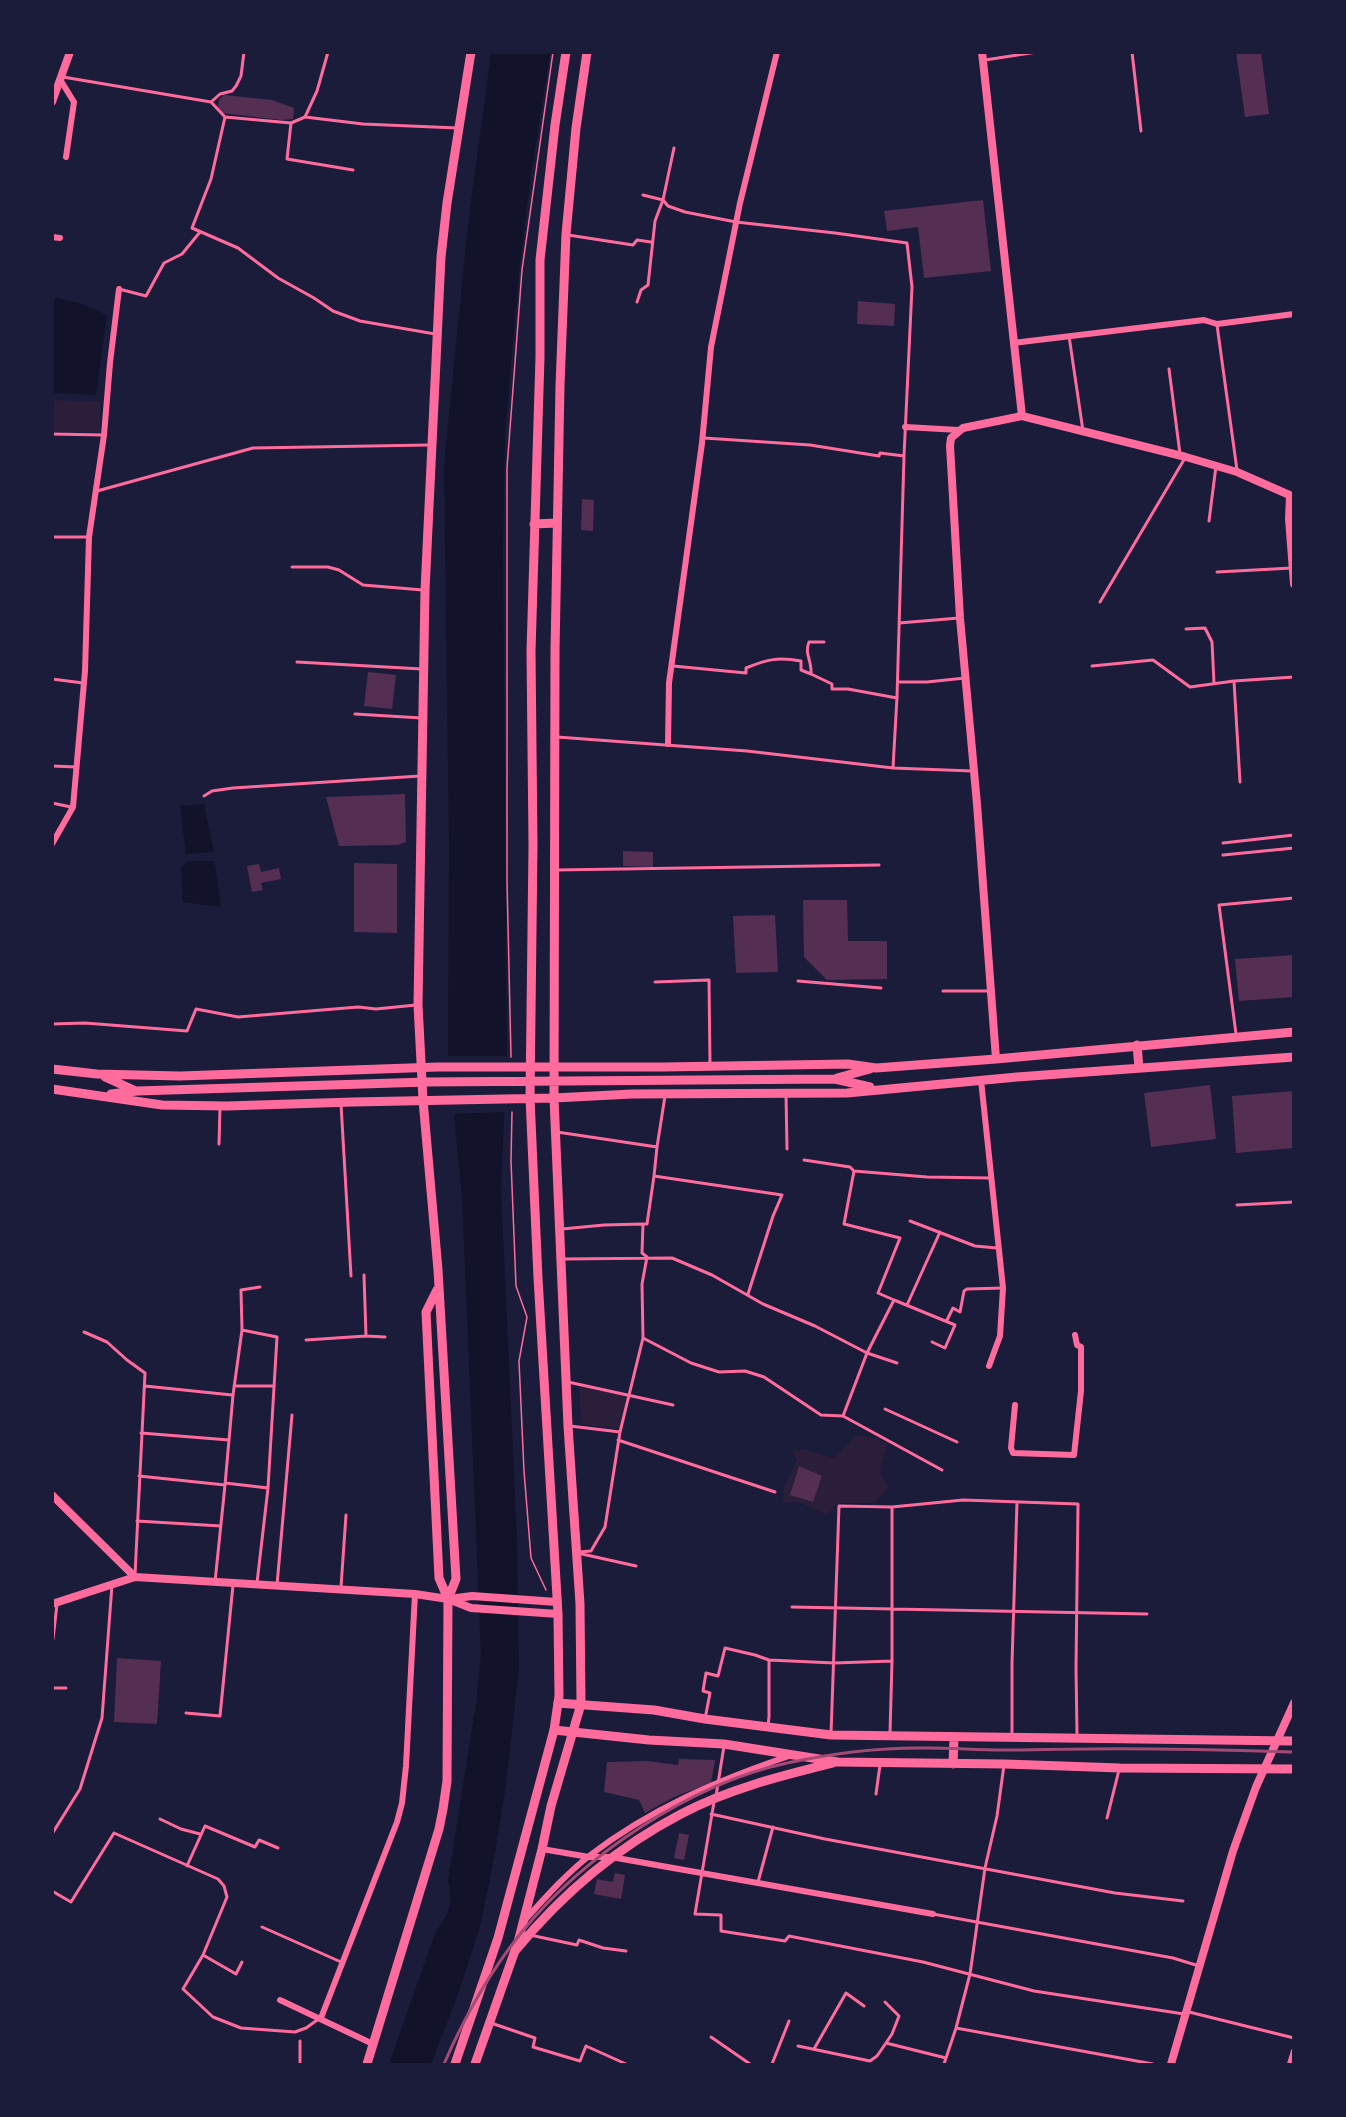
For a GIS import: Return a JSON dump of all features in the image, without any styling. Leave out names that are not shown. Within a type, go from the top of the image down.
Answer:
[{"type":"main road","points":[[447,1599],[456,1579],[418,1005],[422,718],[425,590],[441,257],[471,52]]},
{"type":"main road","points":[[455,2064],[498,1938],[554,1730],[558,1703],[558,1614],[530,1098],[533,845],[531,651],[540,357],[540,260],[555,125],[566,52]]},
{"type":"main road","points":[[475,2064],[515,1952],[551,1806],[582,1704],[580,1604],[568,1426],[554,1066],[555,737],[560,385],[566,234],[572,162],[587,52]]},
{"type":"main road","points":[[534,524],[557,523]]},
{"type":"main road","points":[[834,1079],[876,1068],[1293,1032]]},
{"type":"main road","points":[[1137,1045],[1139,1068]]},
{"type":"main road","points":[[52,1089],[162,1105],[220,1106],[632,1094],[847,1092],[1293,1057]]},
{"type":"main road","points":[[52,1069],[97,1074],[180,1076],[438,1066],[710,1067],[848,1064],[876,1068]]},
{"type":"main road","points":[[632,1094],[633,1067]]},
{"type":"main road","points":[[352,1070],[353,1102]]},
{"type":"main road","points":[[97,1074],[137,1091]]},
{"type":"main road","points":[[97,1096],[137,1091],[427,1082],[834,1079],[879,1089]]},
{"type":"main road","points":[[367,2064],[439,1829],[447,1781],[447,1599],[439,1578],[426,1312],[438,1288]]},
{"type":"main road","points":[[550,1475],[571,1474]]},
{"type":"main road","points":[[558,1703],[654,1710],[767,1728],[831,1735],[1077,1740],[1293,1741]]},
{"type":"main road","points":[[554,1730],[724,1744],[838,1762],[1293,1769]]},
{"type":"main road","points":[[953,1764],[954,1738]]},
{"type":"main road","points":[[515,1952],[545,1916],[582,1880],[611,1857],[682,1813],[715,1798],[781,1776],[838,1762]]},
{"type":"street","points":[[52,102],[70,52]]},
{"type":"street","points":[[668,744],[669,683],[702,438],[711,346],[736,222],[777,52]]},
{"type":"street","points":[[982,57],[1022,417]]},
{"type":"street","points":[[62,79],[74,102],[66,157]]},
{"type":"street","points":[[52,844],[74,807],[84,683],[89,537],[104,435],[119,289]]},
{"type":"street","points":[[1013,343],[1204,320],[1217,324],[1293,314]]},
{"type":"street","points":[[905,427],[959,430],[1022,417],[1183,456],[1237,472],[1292,496],[1289,519],[1293,584]]},
{"type":"street","points":[[959,430],[951,438],[950,446],[960,618],[996,1059]]},
{"type":"street","points":[[981,1080],[1003,1288],[1000,1336],[989,1366]]},
{"type":"street","points":[[1015,1406],[1011,1448],[1013,1453],[1074,1455],[1081,1381],[1081,1347],[1077,1345],[1076,1335]]},
{"type":"street","points":[[52,1495],[135,1577]]},
{"type":"street","points":[[55,1603],[135,1577],[415,1594],[447,1599],[471,1608],[558,1614]]},
{"type":"street","points":[[321,2018],[397,1822],[402,1803],[415,1594]]},
{"type":"street","points":[[447,1599],[472,1596],[557,1602]]},
{"type":"street","points":[[1171,2064],[1233,1851],[1275,1741],[1293,1704]]},
{"type":"street","points":[[524,1921],[552,1890],[589,1857],[653,1814],[718,1781],[790,1755]]},
{"type":"street","points":[[542,1849],[589,1857],[611,1857],[702,1872],[933,1914]]},
{"type":"street","points":[[280,2000],[373,2044]]},
{"type":"street","points":[[1290,2064],[1293,2051]]},
{"type":"lane","points":[[211,102],[220,94],[232,91],[236,86],[241,76],[244,52]]},
{"type":"lane","points":[[305,117],[316,92],[328,52]]},
{"type":"lane","points":[[982,57],[1037,52]]},
{"type":"lane","points":[[1132,52],[1141,131]]},
{"type":"lane","points":[[62,79],[211,102],[225,117],[291,123],[305,117],[363,124],[459,128]]},
{"type":"lane","points":[[225,117],[212,179],[192,228],[238,248],[278,278],[315,298],[333,311],[360,321],[437,334]]},
{"type":"lane","points":[[291,123],[287,159],[353,170]]},
{"type":"lane","points":[[638,302],[641,290],[648,285],[655,221],[663,200],[674,148]]},
{"type":"lane","points":[[643,195],[663,200],[668,206],[685,212],[736,222],[907,243],[912,287],[893,768]]},
{"type":"lane","points":[[119,289],[146,296],[164,263],[182,254],[200,232]]},
{"type":"lane","points":[[566,234],[633,245],[637,240],[652,242]]},
{"type":"lane","points":[[1217,324],[1237,472]]},
{"type":"lane","points":[[1069,336],[1083,432]]},
{"type":"lane","points":[[1100,602],[1183,456],[1169,369]]},
{"type":"lane","points":[[52,434],[104,435]]},
{"type":"lane","points":[[702,438],[810,445],[879,456],[880,453],[904,456]]},
{"type":"lane","points":[[95,491],[253,448],[432,446]]},
{"type":"lane","points":[[1209,521],[1216,466]]},
{"type":"lane","points":[[52,537],[89,537]]},
{"type":"lane","points":[[292,567],[328,567],[339,570],[363,585],[425,590]]},
{"type":"lane","points":[[1217,572],[1292,568]]},
{"type":"lane","points":[[900,623],[960,618]]},
{"type":"lane","points":[[1186,629],[1205,628],[1212,642],[1215,683]]},
{"type":"lane","points":[[811,674],[812,662],[807,655],[809,642],[824,642]]},
{"type":"lane","points":[[671,666],[746,673],[746,668],[757,663],[768,659],[783,658],[801,661],[801,670],[832,684],[832,689],[848,689],[897,698]]},
{"type":"lane","points":[[1092,666],[1153,660],[1190,687],[1293,677]]},
{"type":"lane","points":[[297,662],[424,669]]},
{"type":"lane","points":[[898,682],[965,678]]},
{"type":"lane","points":[[52,679],[84,683]]},
{"type":"lane","points":[[1234,681],[1240,782]]},
{"type":"lane","points":[[355,714],[422,718]]},
{"type":"lane","points":[[555,737],[668,744],[893,768],[974,771]]},
{"type":"lane","points":[[52,766],[77,766]]},
{"type":"lane","points":[[204,796],[212,791],[233,788],[422,776]]},
{"type":"lane","points":[[52,803],[74,807]]},
{"type":"lane","points":[[1222,843],[1293,835]]},
{"type":"lane","points":[[1223,855],[1293,848]]},
{"type":"lane","points":[[555,870],[879,865]]},
{"type":"lane","points":[[1237,1036],[1219,905],[1293,898]]},
{"type":"lane","points":[[655,982],[710,980],[710,1067]]},
{"type":"lane","points":[[798,981],[881,988]]},
{"type":"lane","points":[[943,991],[991,991]]},
{"type":"lane","points":[[52,1024],[85,1023],[187,1031],[196,1009],[238,1017],[358,1007],[375,1009],[418,1005]]},
{"type":"lane","points":[[786,1092],[787,1149]]},
{"type":"lane","points":[[560,1230],[604,1225],[647,1224],[666,1094]]},
{"type":"lane","points":[[341,1102],[351,1276]]},
{"type":"lane","points":[[219,1144],[220,1106]]},
{"type":"lane","points":[[555,1132],[657,1147]]},
{"type":"lane","points":[[804,1160],[850,1167],[854,1171],[927,1177],[992,1178]]},
{"type":"lane","points":[[854,1171],[844,1224],[900,1238],[878,1293],[955,1325],[945,1348],[932,1342]]},
{"type":"lane","points":[[654,1176],[782,1196],[773,1216],[748,1294]]},
{"type":"lane","points":[[1237,1205],[1293,1202]]},
{"type":"lane","points":[[910,1221],[975,1246],[999,1248]]},
{"type":"lane","points":[[643,1224],[642,1253],[647,1257]]},
{"type":"lane","points":[[907,1305],[940,1233]]},
{"type":"lane","points":[[577,1552],[591,1551],[605,1527],[618,1440],[643,1338],[642,1284],[647,1257]]},
{"type":"lane","points":[[561,1259],[672,1258],[712,1275],[763,1304],[815,1326],[867,1353],[897,1363]]},
{"type":"lane","points":[[364,1275],[366,1336]]},
{"type":"lane","points":[[214,1582],[242,1330],[241,1290],[261,1287]]},
{"type":"lane","points":[[947,1320],[953,1308],[960,1312],[964,1291],[967,1289],[1003,1288]]},
{"type":"lane","points":[[843,1416],[867,1353],[894,1300]]},
{"type":"lane","points":[[242,1330],[277,1337],[268,1488],[257,1584]]},
{"type":"lane","points":[[84,1332],[107,1342],[146,1373],[136,1521],[135,1577]]},
{"type":"lane","points":[[306,1340],[385,1336]]},
{"type":"lane","points":[[643,1338],[691,1363],[719,1372],[745,1371],[764,1377],[821,1415],[843,1416],[942,1470]]},
{"type":"lane","points":[[567,1382],[673,1405]]},
{"type":"lane","points":[[145,1386],[233,1395]]},
{"type":"lane","points":[[234,1386],[274,1386]]},
{"type":"lane","points":[[885,1409],[957,1442]]},
{"type":"lane","points":[[277,1585],[292,1415]]},
{"type":"lane","points":[[568,1426],[620,1432]]},
{"type":"lane","points":[[141,1432],[229,1440]]},
{"type":"lane","points":[[618,1440],[775,1492]]},
{"type":"lane","points":[[140,1476],[268,1488]]},
{"type":"lane","points":[[831,1735],[839,1506],[892,1507],[963,1500],[1078,1504],[1077,1740]]},
{"type":"lane","points":[[1012,1739],[1017,1502]]},
{"type":"lane","points":[[890,1737],[892,1507]]},
{"type":"lane","points":[[341,1589],[346,1515]]},
{"type":"lane","points":[[136,1521],[221,1526]]},
{"type":"lane","points":[[577,1552],[636,1566]]},
{"type":"lane","points":[[52,1834],[80,1789],[102,1718],[112,1583]]},
{"type":"lane","points":[[186,1713],[220,1716],[234,1583]]},
{"type":"lane","points":[[53,1639],[55,1603]]},
{"type":"lane","points":[[792,1607],[1147,1614]]},
{"type":"lane","points":[[705,1719],[710,1693],[703,1691],[706,1673],[717,1676],[725,1648],[769,1660],[834,1663],[892,1661]]},
{"type":"lane","points":[[767,1728],[769,1660]]},
{"type":"lane","points":[[52,1688],[66,1688]]},
{"type":"lane","points":[[724,1744],[695,1914],[722,1915],[721,1931],[785,1941],[789,1936],[923,1962],[1034,1991],[1186,2013],[1293,2038]]},
{"type":"lane","points":[[876,1794],[880,1763]]},
{"type":"lane","points":[[944,2064],[970,1974],[985,1868],[997,1816],[1005,1764]]},
{"type":"lane","points":[[1107,1818],[1120,1768]]},
{"type":"lane","points":[[711,1814],[825,1839],[1115,1893],[1183,1901]]},
{"type":"lane","points":[[160,1819],[181,1829],[200,1834]]},
{"type":"lane","points":[[187,1866],[205,1826],[255,1847],[259,1840],[278,1848]]},
{"type":"lane","points":[[758,1882],[773,1827]]},
{"type":"lane","points":[[52,1891],[71,1902],[114,1833],[218,1879],[224,1886],[227,1897],[203,1955],[183,1989],[213,2017],[242,2028],[295,2032],[321,2018]]},
{"type":"lane","points":[[933,1914],[1173,1958],[1199,1966]]},
{"type":"lane","points":[[262,1927],[342,1963]]},
{"type":"lane","points":[[529,1935],[577,1945],[579,1940],[603,1948],[626,1951]]},
{"type":"lane","points":[[203,1955],[236,1974],[242,1962]]},
{"type":"lane","points":[[814,2049],[846,1993],[864,2006]]},
{"type":"lane","points":[[798,2046],[870,2061],[877,2056],[892,2034],[899,2016],[885,2002]]},
{"type":"lane","points":[[772,2064],[789,2021]]},
{"type":"lane","points":[[489,2022],[536,2038],[533,2047],[580,2061],[586,2046],[626,2064]]},
{"type":"lane","points":[[956,2028],[1153,2064]]},
{"type":"lane","points":[[711,2037],[750,2064]]},
{"type":"lane","points":[[300,2041],[300,2064]]},
{"type":"lane","points":[[886,2043],[946,2058]]},
{"type":"path","points":[[511,1056],[507,881],[507,468],[522,270],[553,52]]},
{"type":"path","points":[[512,1112],[511,1161],[516,1286],[527,1317],[519,1361],[524,1471],[531,1558],[544,1588]]},
{"type":"shaded area","points":[[491,53],[550,53],[519,272],[505,435],[503,549],[507,1047],[501,1191],[517,1539],[519,1670],[506,1784],[495,1853],[481,1923],[458,1994],[431,2064],[389,2064],[436,1931],[449,1907],[448,1880],[476,1704],[481,1655],[462,1198],[448,1052],[449,846],[444,465],[468,224]]},
{"type":"shaded area","points":[[52,297],[80,303],[107,315],[96,395],[53,393]]},
{"type":"shaded area","points":[[53,400],[100,402],[100,433],[53,432]]},
{"type":"shaded area","points":[[204,804],[214,852],[186,854],[180,806]]},
{"type":"shaded area","points":[[187,861],[213,861],[221,907],[183,902],[181,867]]},
{"type":"shaded area","points":[[579,1386],[630,1394],[623,1429],[581,1424]]},
{"type":"shaded area","points":[[856,1435],[879,1439],[888,1444],[881,1471],[884,1481],[889,1486],[875,1503],[838,1503],[827,1515],[801,1503],[783,1502],[784,1488],[797,1460],[792,1451],[802,1449],[834,1458]],"holes":[[[799,1466],[822,1477],[812,1502],[790,1495]]]},
{"type":"pier","points":[[446,1056],[508,1056],[507,1112],[451,1114]]},
{"type":"building","points":[[1236,52],[1261,52],[1269,114],[1245,117]]},
{"type":"building","points":[[224,95],[272,100],[294,108],[293,119],[281,120],[222,113],[218,107],[219,100]]},
{"type":"building","points":[[983,200],[991,271],[924,278],[918,227],[887,231],[884,211]]},
{"type":"building","points":[[858,301],[895,304],[894,326],[857,324]]},
{"type":"building","points":[[582,499],[594,500],[593,531],[581,530]]},
{"type":"building","points":[[368,672],[396,675],[392,709],[364,706]]},
{"type":"building","points":[[405,794],[406,842],[398,845],[339,846],[326,797]]},
{"type":"building","points":[[623,851],[653,852],[653,867],[623,866]]},
{"type":"building","points":[[354,863],[397,864],[397,933],[354,932]]},
{"type":"building","points":[[259,864],[261,872],[279,868],[281,879],[261,883],[263,890],[252,892],[247,866]]},
{"type":"building","points":[[803,900],[847,900],[848,941],[887,941],[887,979],[827,980],[804,957]]},
{"type":"building","points":[[775,915],[778,972],[736,973],[733,916]]},
{"type":"building","points":[[1294,955],[1294,997],[1239,1001],[1235,959]]},
{"type":"building","points":[[1210,1085],[1216,1139],[1151,1147],[1144,1093]]},
{"type":"building","points":[[1294,1091],[1294,1148],[1236,1153],[1232,1096]]},
{"type":"building","points":[[799,1466],[822,1476],[813,1502],[790,1495]]},
{"type":"building","points":[[117,1658],[161,1661],[157,1724],[114,1722]]},
{"type":"building","points":[[679,1759],[715,1760],[711,1783],[674,1797],[645,1813],[639,1800],[604,1792],[607,1762],[647,1761],[678,1765]]},
{"type":"building","points":[[679,1833],[689,1835],[684,1860],[674,1858]]},
{"type":"building","points":[[615,1873],[625,1875],[621,1899],[594,1894],[597,1879],[613,1882]]},
{"type":"railway","points":[[444,2064],[469,2013],[498,1964],[546,1904],[607,1851],[641,1827],[713,1788],[750,1773],[822,1756],[893,1749],[1167,1749],[1294,1752]]}]
